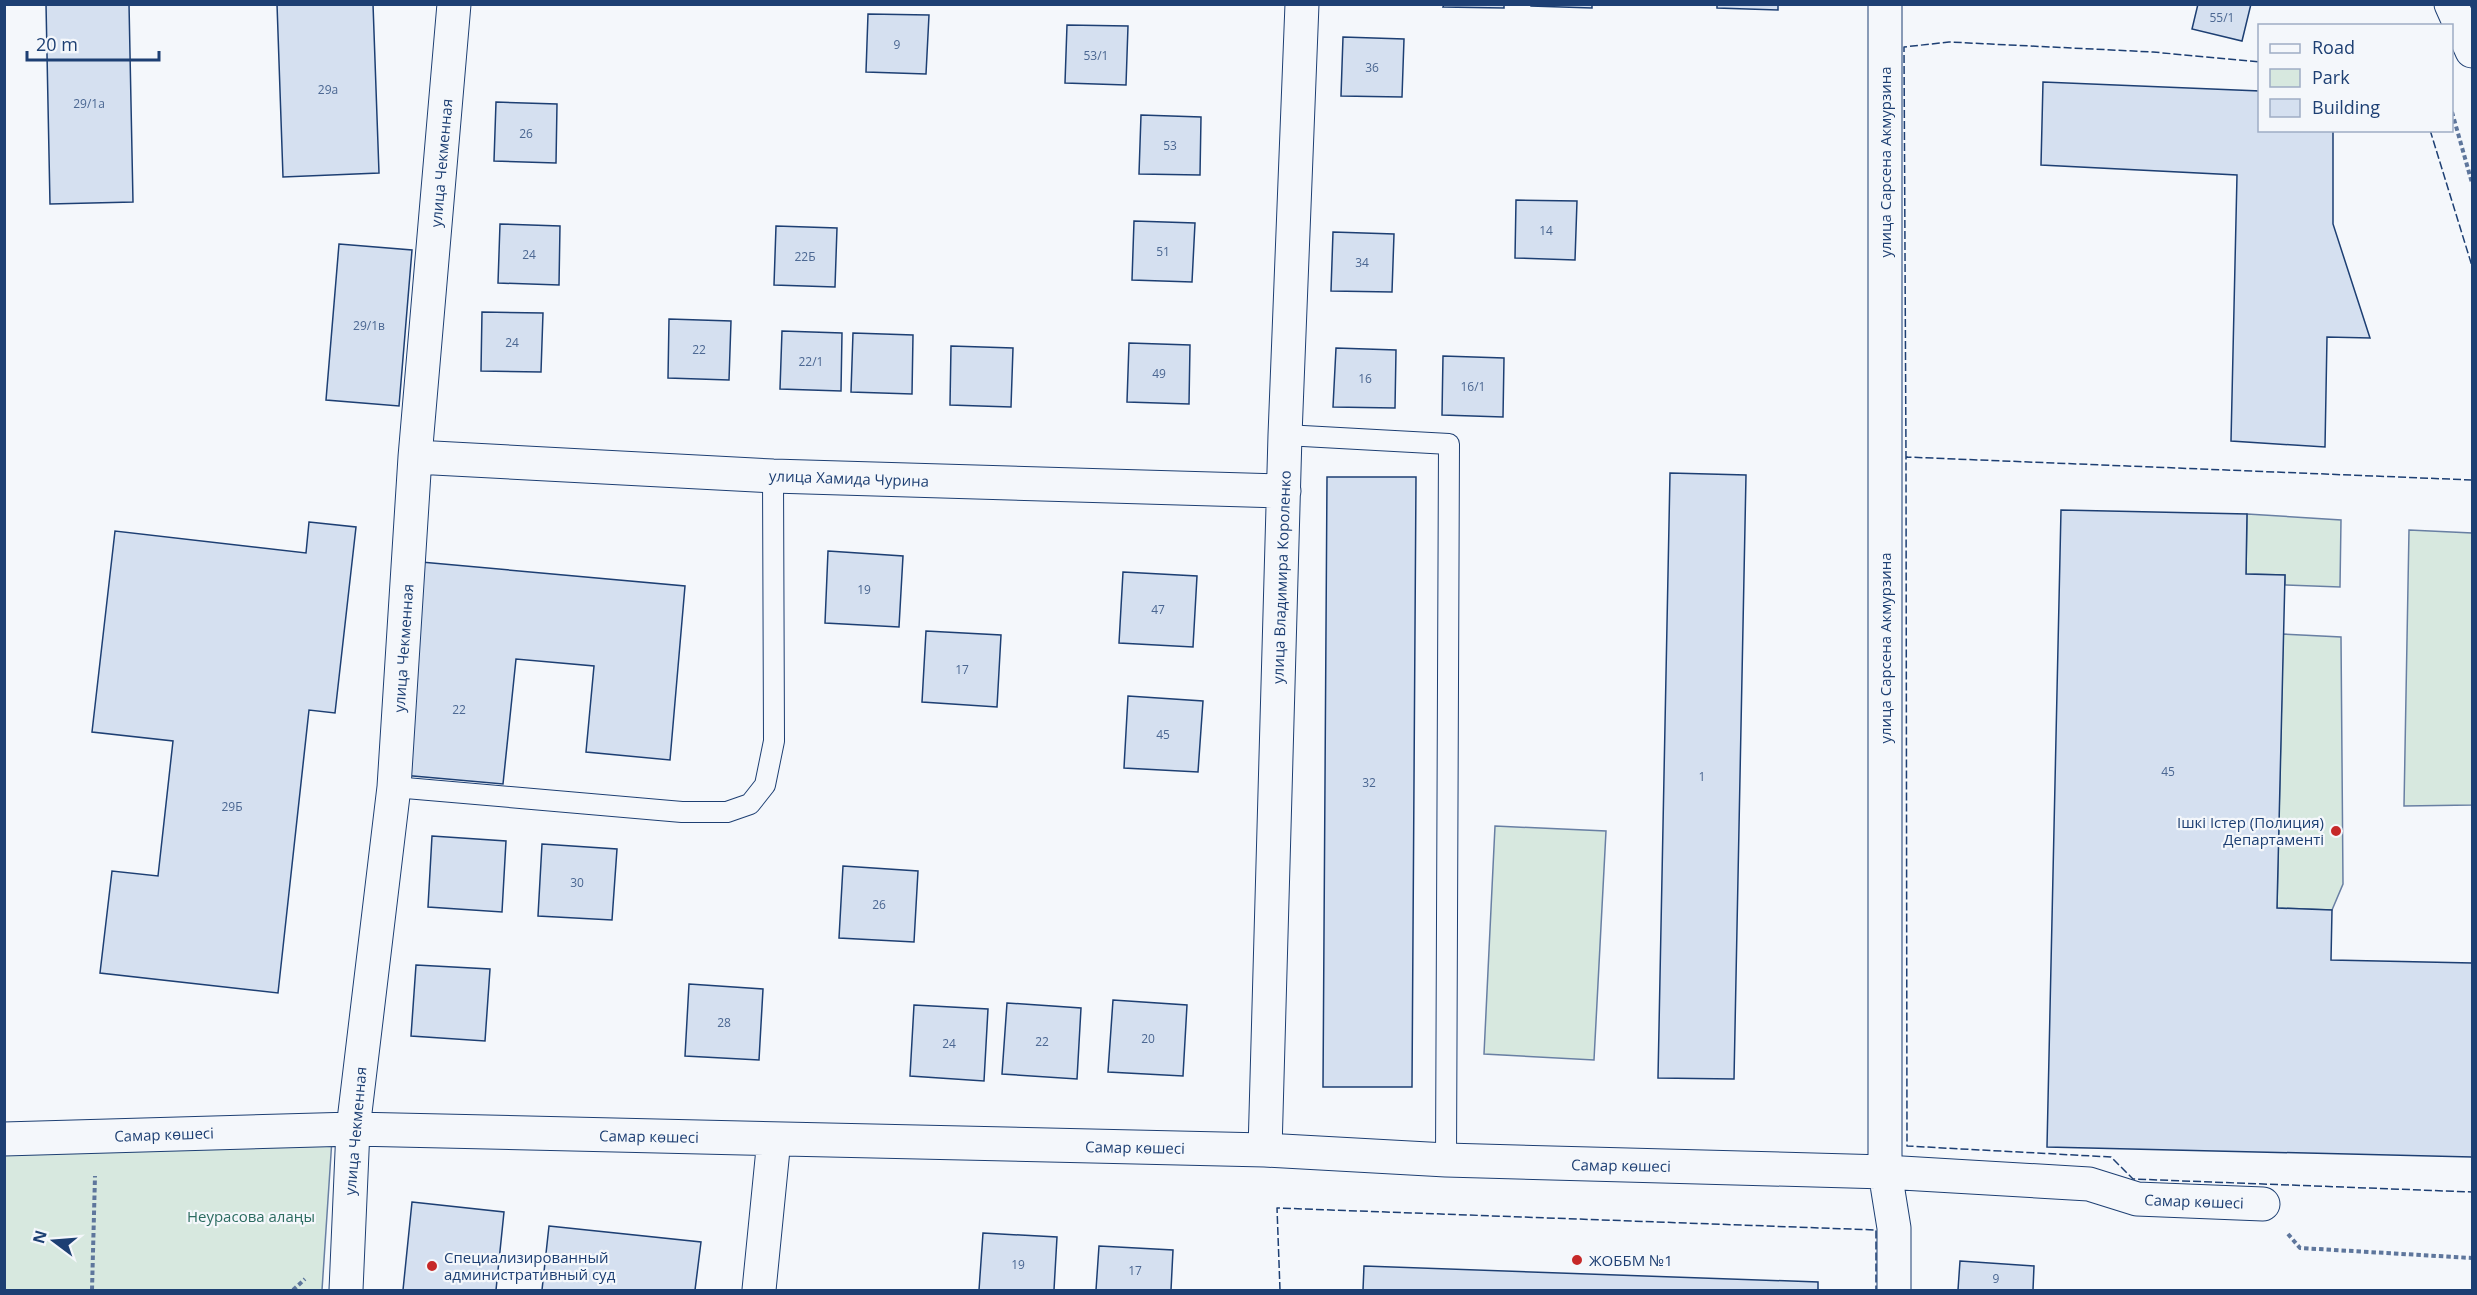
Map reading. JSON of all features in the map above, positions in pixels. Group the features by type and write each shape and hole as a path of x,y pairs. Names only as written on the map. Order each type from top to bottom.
{"street":[{"name":"улица Чекменная","path":"346,1290 353,1129 394,787 415,457 454,4"},
{"name":"улица Владимира Короленко","path":"1265,1150 1285,435 1302,4"},
{"name":"улица Сарсена Акмурзина","path":"1884,4 1885,1172 1894,1228 1894,1290"},
{"path":"2451,4 2472,51"},
{"name":"улица Хамида Чурина","path":"415,457 773,476 1284,491"},
{"name":"Самар көшесі","path":"4,1139 353,1129 1265,1150 1446,1161 1885,1172 2089,1184 2137,1199 2264,1204"},
{"path":"759,1290 774,1139"}],"lane":[{"path":"1285,435 1449,444 1446,1161"},
{"path":"394,787 682,812 727,812 750,804 765,785 774,741 773,476"}],"path":[{"path":"2453,119 2472,183"},
{"path":"92,1290 96,1136"},
{"path":"2264,1204 2300,1248 2472,1258"}],"green space":[{"path":"2247,514 2341,520 2340,587 2285,585 2285,575 2246,574"},
{"path":"2409,530 2472,533 2472,805 2404,806"},
{"path":"2283,634 2341,637 2343,884 2332,910 2277,908"},
{"path":"1495,826 1606,831 1594,1060 1484,1054"},
{"name":"Неурасова алаңы","path":"332,1139 322,1290 5,1290 4,1150"}],"building":[{"path":"46,4 129,4 133,202 50,204"},
{"path":"277,4 373,4 379,173 283,177"},
{"path":"1444,4 1504,4 1504,8 1443,7"},
{"path":"1531,4 1592,4 1592,8 1531,6"},
{"path":"1717,4 1778,4 1778,10 1717,8"},
{"path":"2198,4 2251,4 2242,41 2192,29"},
{"path":"868,14 929,15 926,74 866,72"},
{"path":"1067,25 1128,26 1126,85 1065,83"},
{"path":"1343,37 1404,39 1402,97 1341,96"},
{"path":"2043,82 2258,91 2258,132 2333,132 2333,224 2370,338 2327,337 2325,447 2231,441 2237,175 2041,165"},
{"path":"496,102 557,104 556,163 494,161"},
{"path":"1141,115 1201,117 1200,175 1139,174"},
{"path":"1516,200 1577,201 1575,260 1515,258"},
{"path":"1134,221 1195,223 1192,282 1132,280"},
{"path":"500,224 560,226 559,285 498,283"},
{"path":"776,226 837,228 835,287 774,285"},
{"path":"1333,232 1394,234 1392,292 1331,291"},
{"path":"339,244 412,250 399,406 326,400"},
{"path":"482,312 543,313 541,372 481,371"},
{"path":"669,319 731,321 729,380 668,378"},
{"path":"782,331 842,333 841,391 780,389"},
{"path":"853,333 913,335 912,394 851,392"},
{"path":"1129,343 1190,345 1189,404 1127,402"},
{"path":"951,346 1013,348 1011,407 950,405"},
{"path":"1336,348 1396,350 1395,408 1333,407"},
{"path":"1443,356 1504,358 1503,417 1442,415"},
{"path":"1670,473 1746,475 1734,1079 1658,1078"},
{"path":"1327,477 1416,477 1412,1087 1323,1087"},
{"path":"2061,510 2247,514 2246,574 2285,575 2277,908 2332,910 2331,960 2472,963 2472,1157 2047,1147"},
{"path":"309,522 356,527 335,713 309,710 278,993 100,973 112,871 158,876 173,741 92,732 115,531 306,553"},
{"path":"828,551 903,556 899,627 825,623"},
{"path":"421,562 685,586 670,760 586,752 594,666 516,659 503,784 402,775"},
{"path":"1123,572 1197,576 1193,647 1119,643"},
{"path":"926,631 1001,635 997,707 922,702"},
{"path":"1128,696 1203,701 1198,772 1124,768"},
{"path":"432,836 506,841 502,912 428,907"},
{"path":"542,844 617,849 612,920 538,916"},
{"path":"843,866 918,871 914,942 839,938"},
{"path":"416,965 490,969 485,1041 411,1036"},
{"path":"689,984 763,989 759,1060 685,1056"},
{"path":"1113,1000 1187,1005 1183,1076 1108,1072"},
{"path":"1007,1003 1081,1008 1077,1079 1002,1074"},
{"path":"914,1005 988,1009 984,1081 910,1076"},
{"path":"412,1202 504,1212 496,1290 403,1290"},
{"path":"549,1226 701,1242 695,1290 542,1290"},
{"path":"983,1233 1057,1237 1054,1290 979,1290"},
{"path":"1099,1246 1173,1250 1171,1290 1096,1290"},
{"path":"1960,1261 2034,1266 2033,1290 1958,1290"},
{"path":"1364,1266 1818,1282 1818,1290 1363,1290"}],"fence":[{"path":"1908,457 1906,457 1904,47 1949,42 2153,52 2258,62"},
{"path":"2431,132 2472,266"},
{"path":"2472,480 1906,457 1907,1146 2111,1157 2133,1179 2472,1192"},
{"path":"1280,1290 1277,1208 1876,1230 1876,1290"}],"place":[{"name":"Ішкі Істер (Полиция) Департаменті","path":"2336,831"},
{"name":"ЖОББМ №1","path":"1577,1260"},
{"name":"Специализированный административный суд","path":"432,1266"}]}
